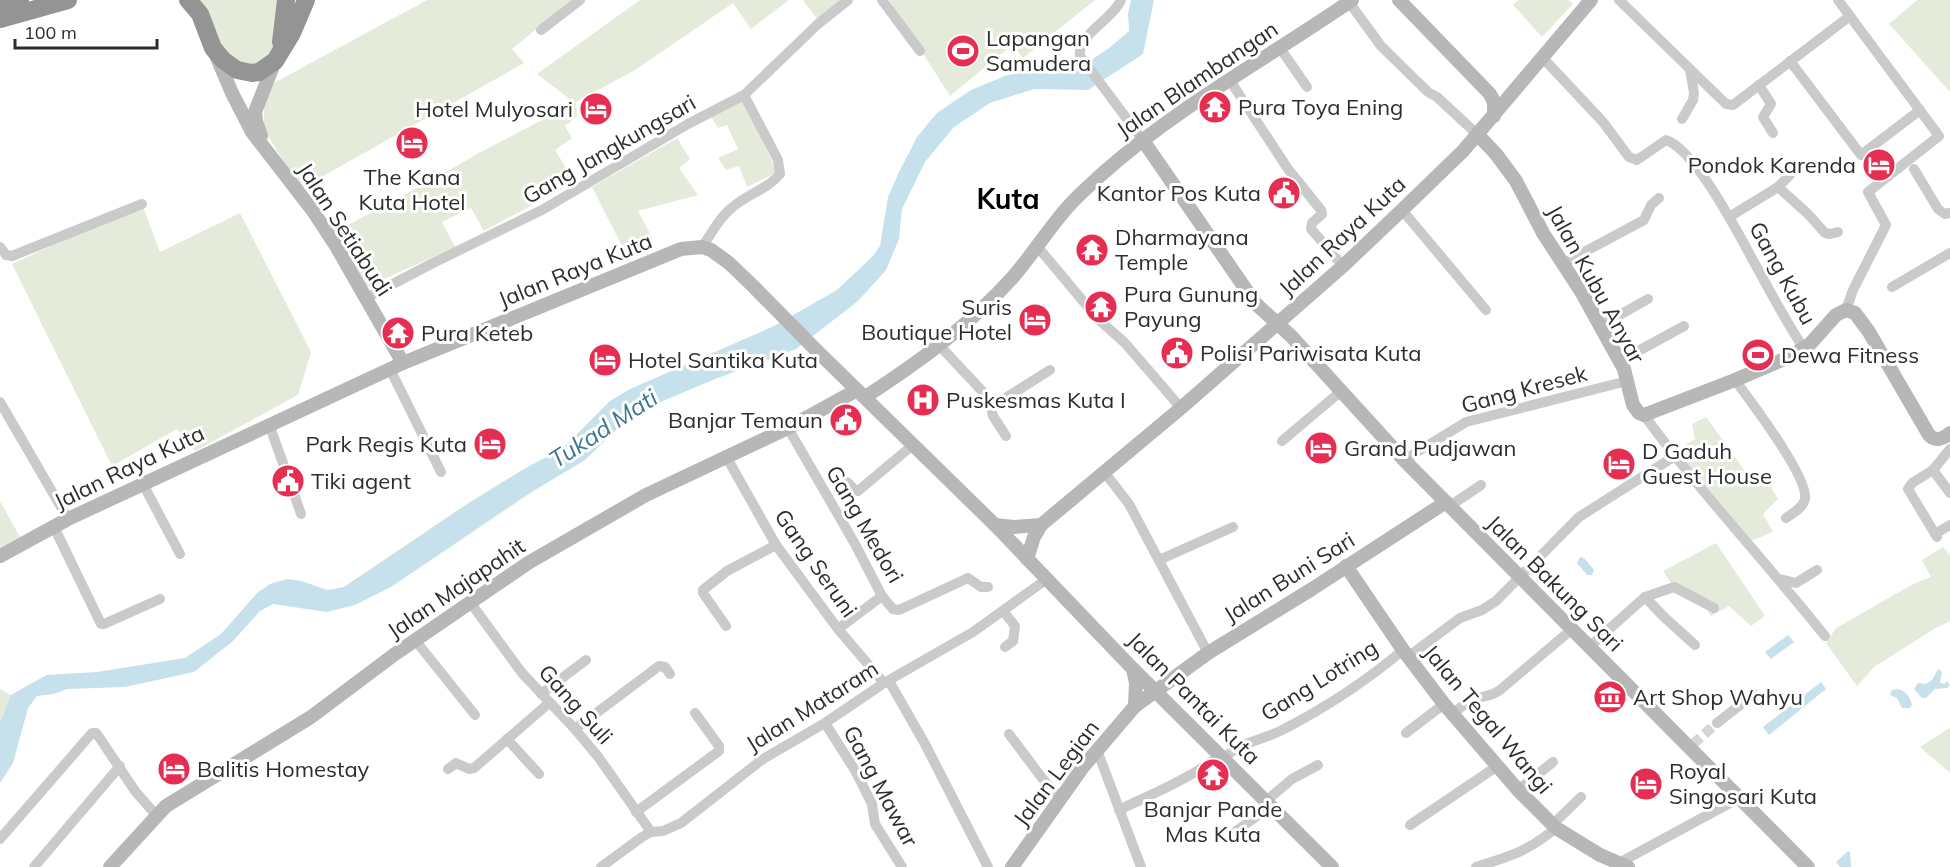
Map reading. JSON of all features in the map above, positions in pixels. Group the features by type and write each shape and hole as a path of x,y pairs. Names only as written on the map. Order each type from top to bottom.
{"highway":[{"path":"0,6 20,0"},
{"path":"0,19 68,0"},
{"path":"188,0 204,21 213,48 229,66 245,72 259,72 277,55 292,33 306,0"},
{"path":"277,55 286,0"}],"main road":[{"path":"1400,0 1490,94 1494,102 1494,116"},
{"name":"Jalan Raya Kuta","path":"1027,559 1034,537 1041,525 1181,408 1343,266 1478,135 1591,0"},
{"name":"Jalan Blambangan","path":"861,393 940,346 985,307 1078,196 1142,139 1228,79 1280,48 1350,1"},
{"name":"Jalan Setiabudi","path":"213,48 252,132 336,246 403,363"},
{"name":"Jalan Setiabudi","path":"268,151 258,130 255,112 277,55"},
{"path":"1490,94 1498,98 1510,97"},
{"name":"Jalan Kubu Anyar","path":"1478,135 1509,171 1562,264 1582,294 1620,361 1633,405 1639,413 1644,415"},
{"name":"Jalan Bakung Sari","path":"1142,139 1256,304 1291,336 1404,460 1588,648 1691,746 1808,867"},
{"path":"702,247 711,250 729,263 914,444 1027,559"},
{"name":"Jalan Raya Kuta","path":"0,556 68,519 403,363 681,249 702,247"},
{"path":"1644,415 1735,380 1804,349 1836,315 1846,310 1855,313 1869,332 1921,424 1932,439 1938,440 1950,433"},
{"name":"Jalan Majapahit","path":"110,867 156,815 186,793 311,717 415,640 528,563 621,508 861,393"},
{"name":"Jalan Buni Sari","path":"1156,691 1208,653 1448,504"},
{"path":"995,525 1014,527 1041,525"},
{"name":"Jalan Pantai Kuta","path":"1027,559 1133,669 1332,867"},
{"name":"Jalan Tegal Wangi","path":"1346,566 1406,653 1496,767 1554,827 1600,855 1623,865"},
{"path":"1133,669 1136,678 1135,706"},
{"name":"Jalan Legian","path":"1016,865 1060,798 1097,750 1135,706 1156,691"}],"street":[{"path":"541,30 580,0"},
{"name":"Gang Jangkungsari","path":"366,298 534,214 744,94 818,24 848,0"},
{"path":"882,0 920,51"},
{"path":"1121,0 1115,10 1082,43 1080,56 1142,139"},
{"path":"1619,0 1726,104 1732,105 1850,16"},
{"path":"1838,0 1939,137 1868,192 1886,225 1853,290 1846,310"},
{"path":"1350,1 1381,46 1428,92 1437,97 1478,135"},
{"path":"1280,48 1306,87"},
{"name":"Gang Kubu","path":"1542,57 1581,97 1634,159 1641,158 1666,140 1672,142 1705,178 1804,349"},
{"path":"1790,61 1861,155 1920,110"},
{"path":"1682,119 1693,100 1690,69"},
{"path":"1228,79 1288,169 1321,210 1322,214 1312,223 1311,229 1343,266"},
{"path":"1759,85 1771,104 1763,117 1773,133"},
{"path":"702,247 724,215 734,205 766,187 780,174 778,160 744,94"},
{"path":"1914,169 1938,208 1945,214 1950,213"},
{"path":"1729,217 1778,187 1790,175"},
{"path":"1778,187 1825,233 1838,232"},
{"path":"1562,264 1644,220 1651,205 1659,198"},
{"path":"0,248 6,255 12,255 142,204"},
{"path":"1402,210 1486,310"},
{"path":"1037,246 1098,319 1125,343 1181,408"},
{"path":"1892,287 1949,255"},
{"path":"1600,326 1648,299"},
{"path":"1620,361 1684,326"},
{"path":"940,346 983,393 993,416 1006,436"},
{"path":"390,369 441,472"},
{"path":"990,405 999,402 1050,370"},
{"path":"1735,380 1803,482 1805,499 1802,506 1786,518"},
{"name":"Gang Kresek","path":"1404,460 1466,422 1627,381"},
{"path":"1282,441 1340,392"},
{"path":"0,402 68,519"},
{"path":"1644,415 1825,636"},
{"path":"269,424 301,514"},
{"name":"Gang Medori","path":"788,428 855,544 882,596 893,609 897,610 970,578 981,587 988,587"},
{"path":"847,482 858,490 914,444"},
{"path":"1950,449 1933,470 1912,483 1908,489 1936,535 1950,525"},
{"name":"Gang Lotring","path":"1119,810 1173,785 1238,747 1279,732 1460,618 1482,610 1496,601 1579,517 1676,456"},
{"name":"Gang Seruni","path":"727,458 776,545 838,629 886,682 925,744 988,867"},
{"path":"1933,470 1950,493"},
{"path":"1105,473 1129,504 1208,653"},
{"path":"142,484 180,554"},
{"path":"1448,504 1481,485"},
{"path":"54,527 101,624 160,599"},
{"path":"1159,560 1233,527"},
{"path":"726,626 703,590 727,571 776,545"},
{"path":"1780,579 1796,583 1817,570"},
{"name":"Jalan Mataram","path":"601,867 651,832 663,831 681,824 763,759 825,723 886,682 973,632 1047,579"},
{"path":"1588,648 1645,597 1674,587 1714,608"},
{"path":"838,629 882,596"},
{"path":"1645,597 1695,645"},
{"name":"Gang Suli","path":"470,602 541,694 599,758 651,832"},
{"path":"1004,612 1015,626 1013,641 1005,647"},
{"path":"1406,733 1448,708 1478,698 1491,697 1571,630"},
{"path":"415,640 475,715"},
{"path":"541,694 586,660"},
{"path":"575,729 643,676 661,665 670,674"},
{"path":"1717,723 1754,693"},
{"path":"448,769 456,763 474,768 549,703"},
{"path":"636,812 719,751 719,746 695,713"},
{"name":"Gang Mawar","path":"825,723 856,772 872,804 873,822 902,867"},
{"path":"0,839 92,733 98,735 135,791 156,815"},
{"path":"1009,734 1030,764 1060,798"},
{"path":"507,739 539,774"},
{"path":"1097,750 1141,867"},
{"path":"1518,790 1553,762"},
{"path":"1232,834 1292,780 1318,765"},
{"path":"34,867 120,766"},
{"path":"1410,825 1496,767"},
{"path":"1476,867 1510,863 1554,827 1581,797"},
{"path":"1623,865 1739,798"}],"green space":[{"path":"197,0 282,0 280,35 265,65 245,67 225,57"},
{"path":"427,0 572,0 512,49 524,63 300,189 264,129 264,106 274,83"},
{"path":"640,0 789,0 751,29 733,3 635,70 576,102 577,117 565,126 572,138 555,150 575,182 484,231 471,208 442,222 455,247 364,288 333,233 575,103 537,74"},
{"path":"803,0 843,0 817,19"},
{"name":"Lapangan Samudera","path":"889,0 1095,0 1023,58 1012,45 950,96"},
{"path":"1518,0 1569,0 1573,4 1542,37 1513,5"},
{"path":"1917,0 1950,0 1950,92 1889,24"},
{"path":"742,98 777,172 747,187 739,166 726,170 718,158 738,149 727,125 718,128 710,115"},
{"path":"677,138 690,159 679,168 698,195 638,211 653,239 625,252 592,187"},
{"path":"142,204 160,252 240,213 311,352 298,395 195,451 177,429 112,466 12,264"},
{"path":"1706,417 1745,471 1762,472 1778,499 1763,514 1773,532 1751,541 1676,451 1695,439 1692,424"},
{"path":"0,501 20,537 0,547"},
{"path":"1716,543 1765,616 1751,626 1729,606 1711,616 1699,597 1679,595 1663,571"},
{"path":"1943,547 1950,555 1950,621 1874,667 1857,686 1826,643 1836,628 1915,583 1931,577 1922,560"},
{"path":"0,689 11,695 0,722"},
{"path":"1950,728 1950,773 1920,747"}],"water":[{"name":"Tukad Mati","path":"1131,0 1154,0 1143,54 1088,90 1034,89 990,103 954,127 925,162 902,209 899,239 886,270 858,301 796,349 663,401 618,428 585,460 530,493 391,587 355,605 327,612 273,604 260,611 233,641 194,672 125,687 67,689 54,694 37,696 28,708 13,763 0,783 0,722 11,695 47,675 97,672 185,658 221,634 257,593 270,584 287,579 328,590 344,587 467,504 563,448 610,401 630,389 774,326 837,290 873,256 880,246 888,197 917,137 937,113 971,90 1005,76 1091,60 1129,31 1128,14"},
{"path":"1580,557 1584,558 1594,570 1592,575 1587,575 1577,563"},
{"path":"1788,635 1794,642 1771,659 1765,652"},
{"path":"1938,669 1942,672 1940,682 1944,684 1947,681 1950,685 1947,688 1935,689 1926,698 1922,698 1914,689 1918,683 1931,681"},
{"path":"1821,682 1826,689 1769,735 1763,727"},
{"path":"1895,689 1902,690 1908,696 1912,705 1910,708 1902,708 1897,698 1890,695"},
{"path":"1848,851 1851,867 1840,867 1836,862"}],"tunnel":[{"path":"1693,744 1717,723"}],"place":[{"name":"Lapangan Samudera","path":"963,51"},
{"name":"Pura Toya Ening","path":"1215,107"},
{"name":"Hotel Mulyosari","path":"596,109"},
{"name":"The Kana Kuta Hotel","path":"412,143"},
{"name":"Pondok Karenda","path":"1879,165"},
{"name":"Kantor Pos Kuta","path":"1284,193"},
{"name":"Dharmayana Temple","path":"1092,250"},
{"name":"Pura Gunung Payung","path":"1101,307"},
{"name":"Suris Boutique Hotel","path":"1035,320"},
{"name":"Pura Keteb","path":"398,333"},
{"name":"Polisi Pariwisata Kuta","path":"1177,353"},
{"name":"Dewa Fitness","path":"1758,355"},
{"name":"Hotel Santika Kuta","path":"605,360"},
{"name":"Puskesmas Kuta I","path":"923,400"},
{"name":"Banjar Temaun","path":"846,420"},
{"name":"Park Regis Kuta","path":"490,444"},
{"name":"Grand Pudjawan","path":"1321,448"},
{"name":"D Gaduh Guest House","path":"1619,464"},
{"name":"Tiki agent","path":"288,481"},
{"name":"Art Shop Wahyu","path":"1610,697"},
{"name":"Balitis Homestay","path":"174,769"},
{"name":"Banjar Pande Mas Kuta","path":"1213,775"},
{"name":"Royal Singosari Kuta","path":"1646,784"}],"district":[{"name":"Kuta","path":"1008,198"}]}
